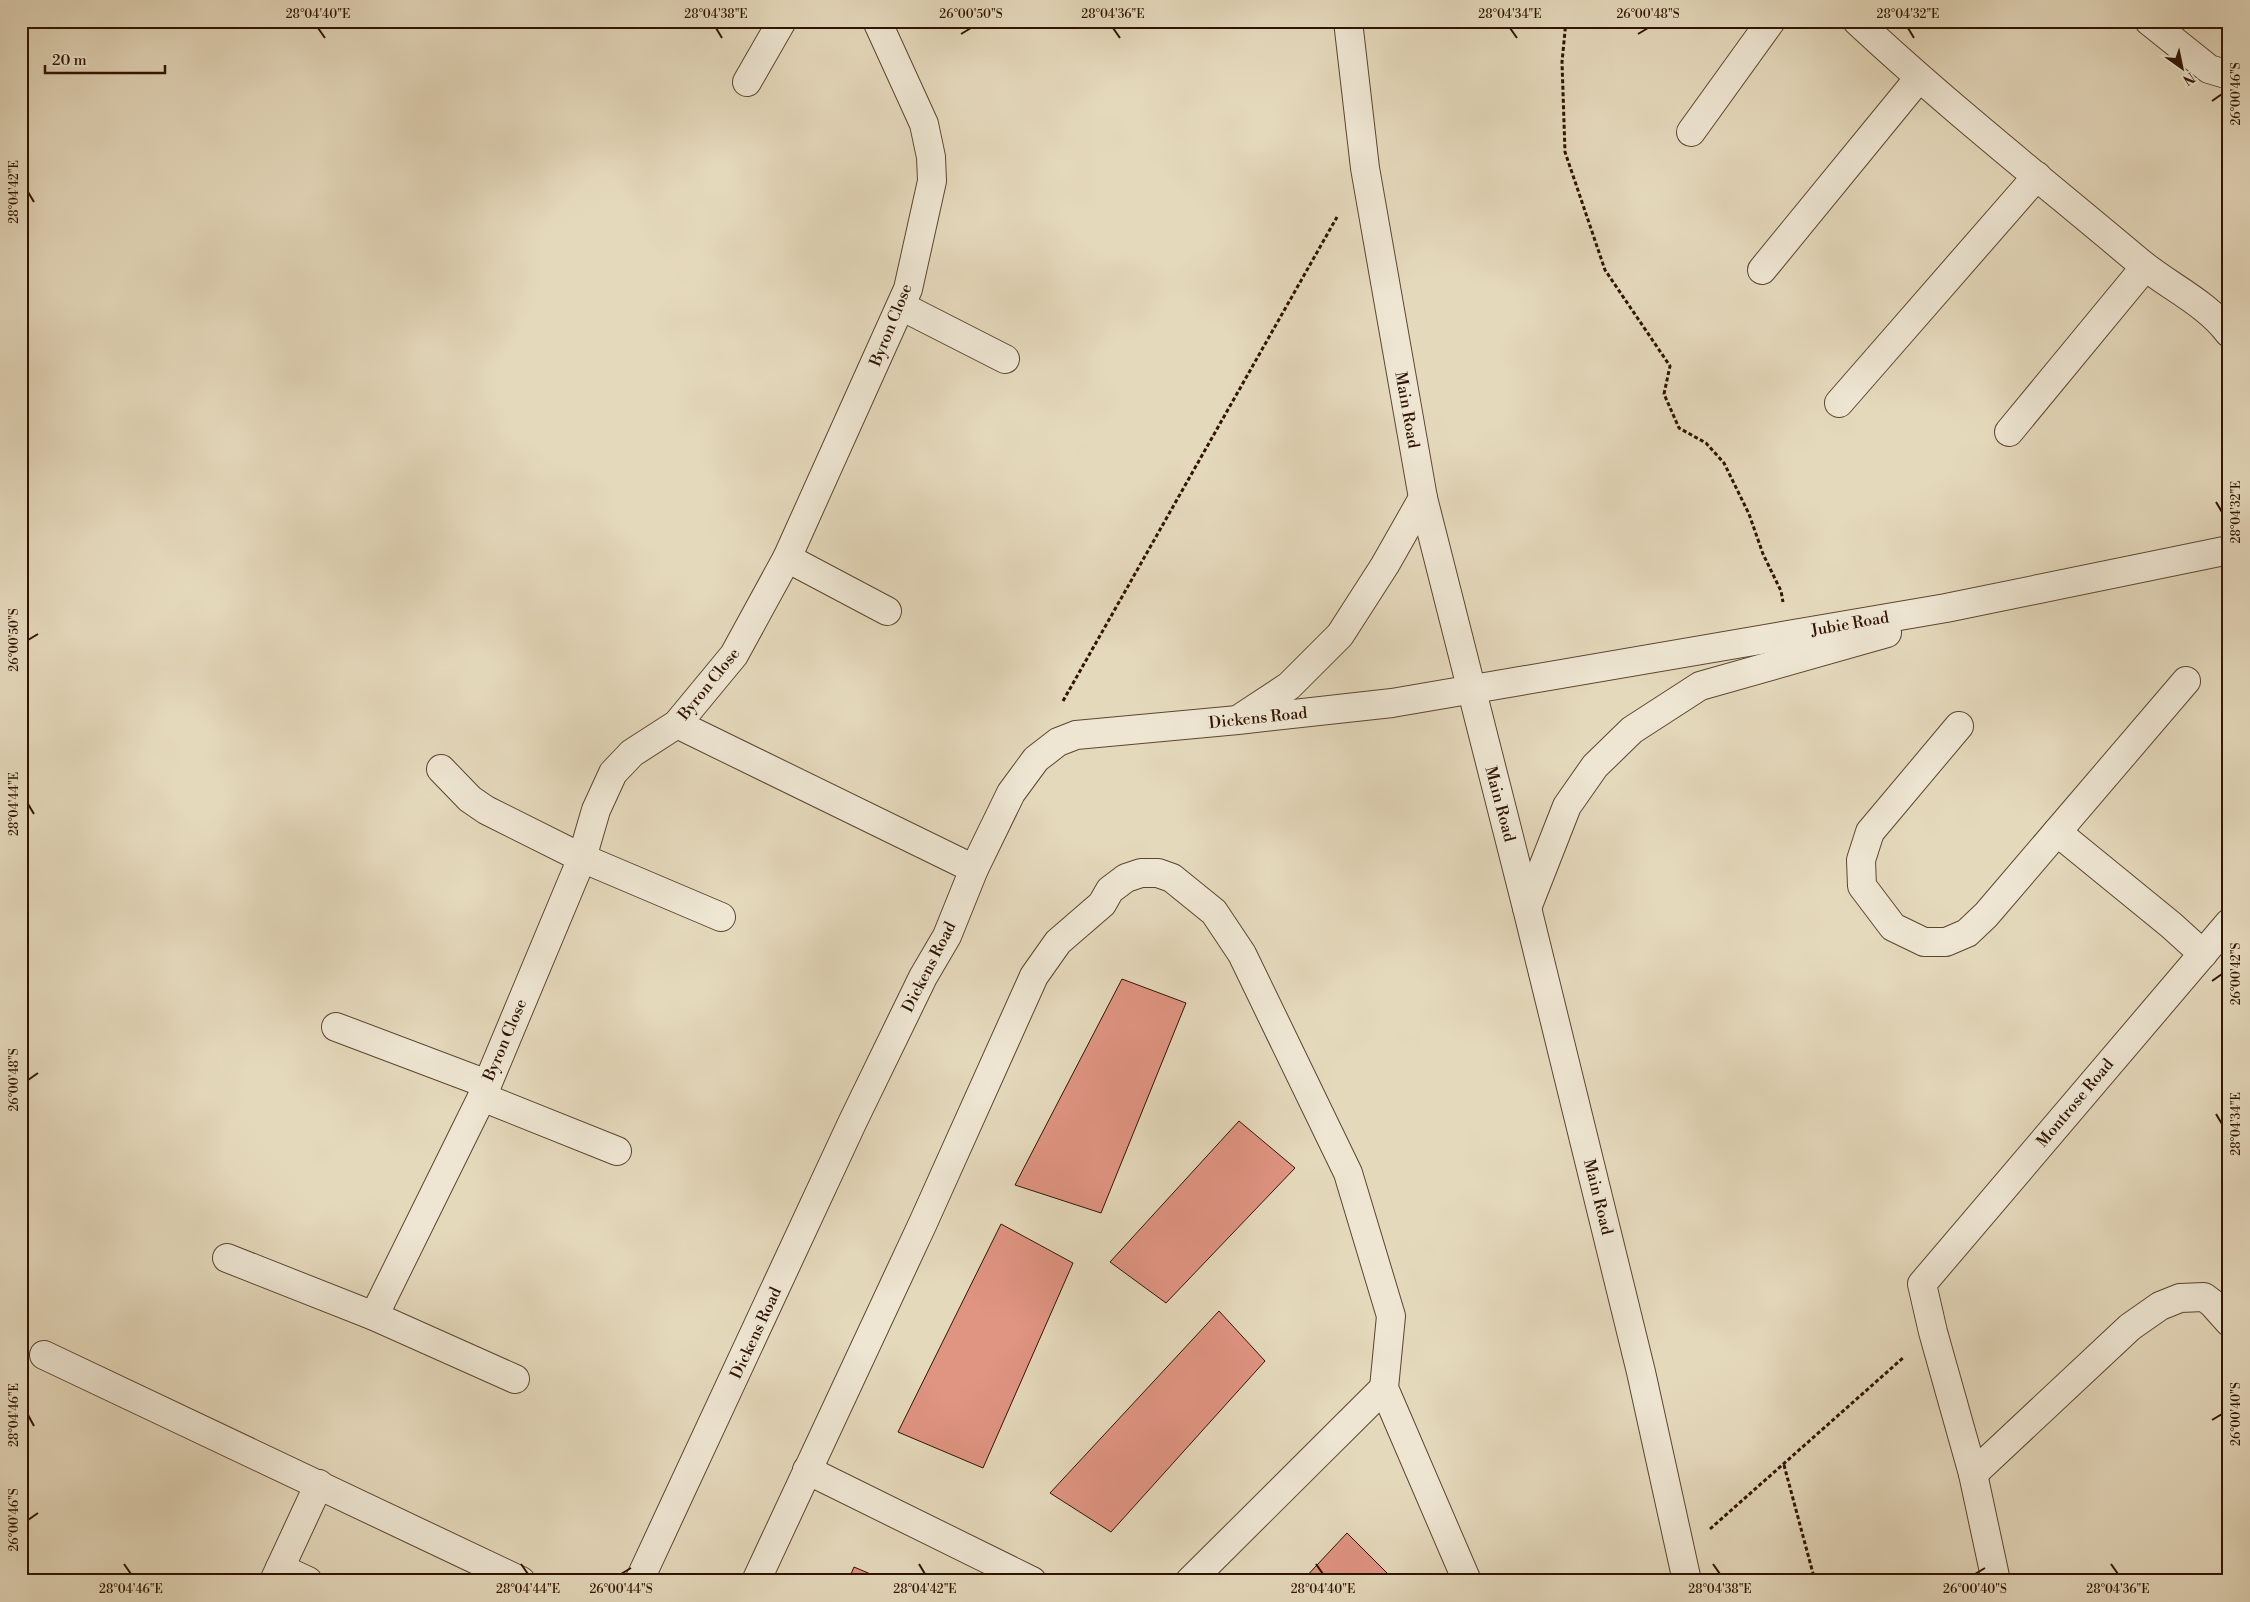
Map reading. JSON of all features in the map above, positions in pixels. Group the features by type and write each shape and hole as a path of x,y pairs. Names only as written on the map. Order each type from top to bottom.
{"street":[{"path":"746,82 782,21"},
{"name":"Byron Close","path":"374,1316 484,1090 582,858 596,810 613,773 632,753 677,724 734,655 787,558 908,289 932,182 931,157 924,124 877,21"},
{"name":"Main Road","path":"1348,21 1365,168 1423,498 1642,1372 1687,1581"},
{"path":"1691,132 1771,21"},
{"path":"1857,21 1919,78 2145,267 2217,318 2229,333"},
{"path":"2149,21 2209,69 2229,75"},
{"path":"1762,270 1919,78"},
{"path":"1839,403 2037,176"},
{"path":"2009,432 2145,267"},
{"path":"901,306 1005,359"},
{"path":"1238,720 1289,686 1340,635 1385,566 1423,498"},
{"name":"Jubie Road","path":"1470,690 1946,608 2229,550"},
{"path":"787,558 887,611"},
{"path":"1527,908 1567,806 1595,766 1632,730 1700,686 1883,634 1946,608"},
{"path":"1959,726 1870,832 1861,860 1862,886 1893,927 1924,942 1946,942 1967,933 1986,915 2186,681"},
{"name":"Dickens Road","path":"640,1581 853,1121 924,977 947,936 974,869 1011,793 1022,775 1036,759 1058,742 1076,735 1392,703 1470,690"},
{"path":"677,724 974,869"},
{"path":"441,769 470,799 486,810 582,858 721,917"},
{"path":"2058,832 2171,925 2203,954"},
{"path":"756,1581 923,1223 1034,976 1058,942 1102,904 1110,890 1126,878 1141,873 1158,873 1172,878 1214,912 1242,954 1348,1173 1391,1316 1384,1388 1467,1581"},
{"name":"Montrose Road","path":"1933,1332 1922,1284 2229,923"},
{"path":"336,1027 484,1090 617,1151"},
{"path":"227,1258 374,1316 515,1379"},
{"path":"1973,1474 2130,1328 2160,1306 2180,1298 2204,1298 2212,1303 2229,1322"},
{"path":"1933,1332 1973,1474 1996,1581"},
{"path":"44,1355 521,1581"},
{"path":"1190,1581 1384,1388"},
{"path":"807,1470 1032,1581"},
{"path":"308,1581 277,1574 318,1484"}],"path":[{"path":"1566,21 1562,62 1565,152 1605,270 1670,366 1664,394 1679,428 1706,443 1724,463 1749,514 1781,591 1789,635"},
{"path":"1060,706 1365,168"},
{"path":"1682,1554 1933,1332"},
{"path":"1784,1465 1815,1581"}],"building":[{"path":"1122,979 1186,1003 1101,1213 1015,1185"},
{"path":"1239,1121 1295,1168 1166,1303 1110,1262"},
{"path":"1001,1224 1073,1263 983,1468 898,1432"},
{"path":"1219,1311 1265,1361 1111,1532 1050,1493"},
{"path":"1347,1533 1395,1581 1302,1581"},
{"path":"854,1567 887,1581 848,1581"}]}
